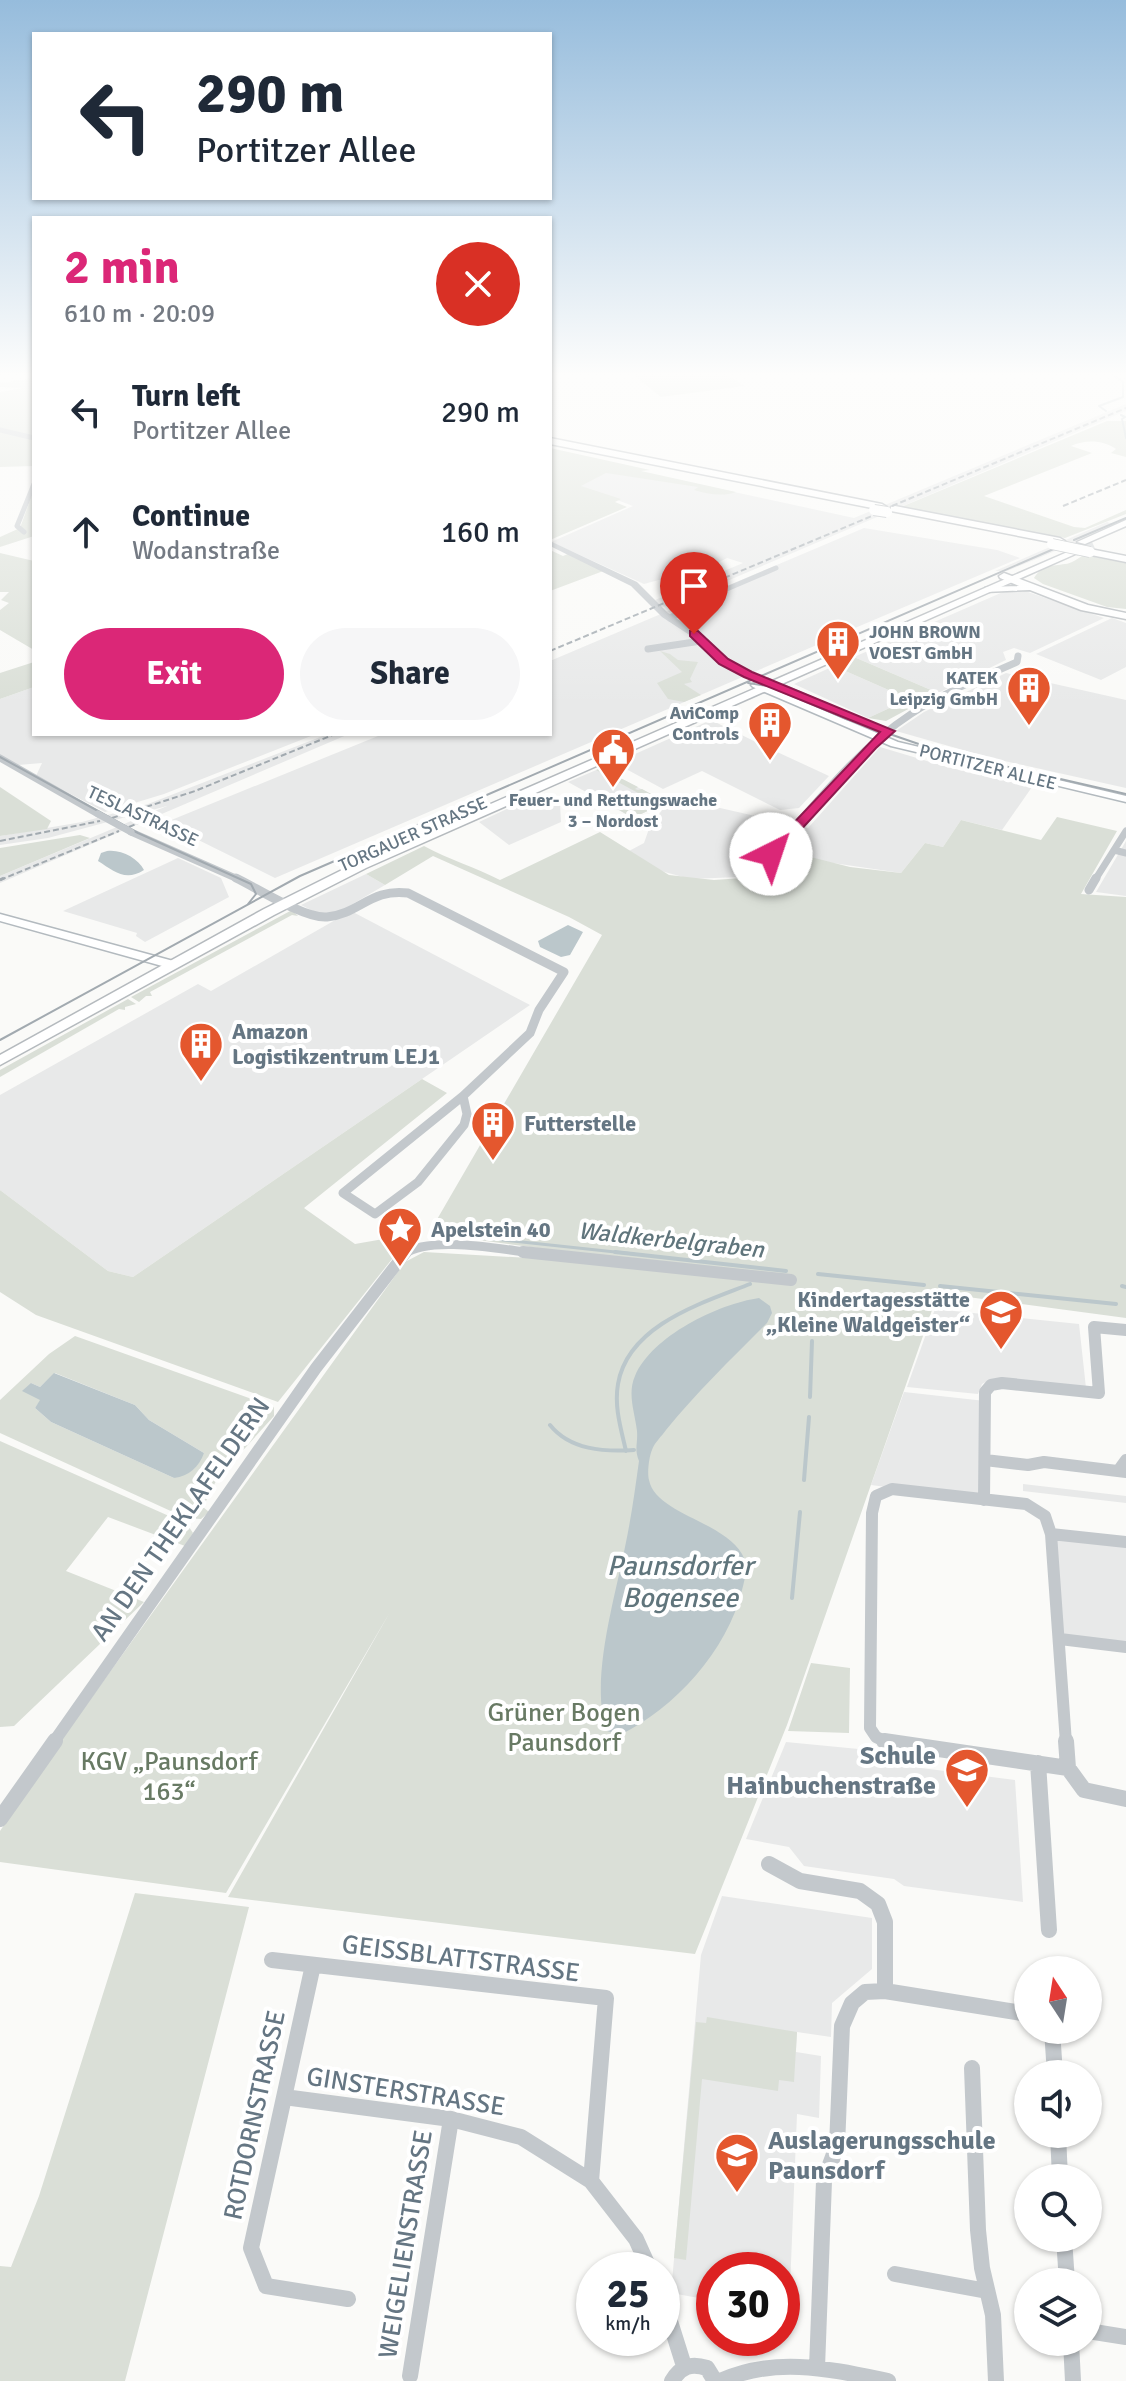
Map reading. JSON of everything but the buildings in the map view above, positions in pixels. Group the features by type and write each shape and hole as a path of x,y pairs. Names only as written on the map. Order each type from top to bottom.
{"highway":[{"path":"760,485 1058,545 1091,546 1126,556"},
{"path":"1031,571 1032,580 1042,590"},
{"path":"1011,576 1042,590 1126,614"},
{"path":"989,590 1017,587 1042,590"}],"main road":[{"path":"1091,546 1126,523"},
{"path":"1091,546 1126,529"},
{"path":"1011,576 1058,545"},
{"path":"1011,576 1075,552"},
{"name":"TORGAUER STRASSE","path":"765,685 989,590 1011,576"},
{"name":"TORGAUER STRASSE","path":"0,1050 280,900 1011,576"},
{"name":"PORTITZER ALLEE","path":"765,685 884,735 958,761 1126,799"},
{"name":"PORTITZER ALLEE","path":"884,735 1126,790"},
{"path":"0,917 166,963"},
{"name":"TORGAUER STRASSE","path":"0,1061 166,963"}],"street":[{"path":"24,532 17,526 32,489"},
{"path":"552,544 634,584 723,662 765,685"},
{"path":"670,618 708,597 776,568"},
{"path":"648,649 698,642"},
{"path":"771,854 797,819 884,735 922,708 1017,662 1018,656"},
{"name":"TESLASTRASSE","path":"0,758 131,832 325,918 336,916 383,890 397,890 422,899 564,972 539,1010 530,1033 463,1096"},
{"path":"1089,890 1126,831"},
{"path":"1114,850 1126,853"},
{"path":"463,1096 467,1114 464,1125 418,1182 375,1214 343,1193 463,1096"},
{"name":"AN DEN THEKLAFELDERN","path":"0,1819 316,1368 406,1252 420,1246 452,1245 791,1280"},
{"path":"984,1500 985,1392 991,1385 1002,1383 1099,1393 1094,1327 1126,1330"},
{"path":"985,1460 1028,1465 1044,1462 1123,1467"},
{"path":"1068,1768 888,1743 876,1737 870,1728 869,1616 872,1513 876,1496 892,1489 1026,1504 1045,1516 1051,1534 1068,1768 1073,1782 1084,1793 1126,1799"},
{"path":"1051,1534 1126,1542"},
{"path":"1060,1639 1126,1647"},
{"path":"1038,1763 1049,1930"},
{"path":"769,1864 800,1881 860,1891 878,1904 885,1922 885,1991"},
{"name":"GEISSBLATTSTRASSE","path":"272,1960 606,1998 591,2181"},
{"name":"ROTDORNSTRASSE","path":"313,1965 251,2248 266,2286 348,2299"},
{"path":"817,2368 824,2181 837,2146 842,2026 852,2003 865,1992 885,1991 1014,2012"},
{"path":"972,2068 978,2230 993,2315 996,2381"},
{"name":"GINSTERSTRASSE","path":"284,2097 451,2119 521,2137 591,2181 636,2239 642,2252"},
{"name":"WEIGELIENSTRASSE","path":"410,2376 451,2119"},
{"path":"895,2274 987,2291"},
{"path":"1102,2333 1126,2337"},
{"path":"680,2353 684,2366"},
{"path":"1072,2356 1073,2381"},
{"path":"672,2381 684,2366 692,2364 707,2368 718,2381 738,2371 766,2364 817,2368 888,2381"}],"shaded area":[{"path":"582,485 703,485 854,518 932,485 952,485 668,606 661,607 655,600 743,563 727,558 714,565 644,584 552,542 633,506"},
{"path":"1107,522 1116,525 1007,571 995,571"},
{"path":"864,528 997,550 1020,558 829,639 822,639 819,644 275,878 164,823 378,736 552,736 552,660"},
{"path":"1025,591 1104,618 1030,653 1014,648 1003,652 1006,660 938,693 854,657 1003,592"},
{"path":"1112,618 1126,623 1126,667 1101,680 1036,654"},
{"path":"834,666 909,699 868,718 794,684"},
{"path":"1006,673 1126,700 1126,788 991,758 896,731 924,712"},
{"path":"32,688 32,736 311,736 164,794 105,812 36,776 42,763 18,765 0,756 0,699"},
{"path":"711,720 829,776 799,808 780,810 702,771 663,789 615,763"},
{"path":"323,736 344,736 0,883 0,876 167,806 48,838 0,845 0,836 82,822 148,804"},
{"path":"880,747 1032,787 1002,830 961,820 943,847 925,843 901,873 785,856 787,875 690,879 654,869 629,851 644,843 650,826 672,797 808,828"},
{"path":"601,768 666,802 633,818 568,782"},
{"path":"541,793 560,804 561,822 509,845 479,822"},
{"path":"1126,841 1126,896 1096,892"},
{"path":"178,858 221,878 229,897 145,942 136,936 137,933 63,911"},
{"path":"366,874 385,885 334,915 315,912 301,905"},
{"name":"Amazon Logistikzentrum LEJ1","path":"351,911 530,1005 133,1277 108,1271 0,1190 0,1095 198,984 211,991"},
{"name":"Kindertagesstätte „Kleine Waldgeister“","path":"935,1309 1079,1324 1086,1388 991,1379 982,1384 978,1394 907,1387"},
{"path":"904,1392 985,1401 984,1500 871,1485"},
{"path":"1023,1484 1126,1496 1126,1503 1023,1491"},
{"path":"1051,1534 1126,1542 1126,1647 1060,1639"},
{"path":"786,1742 869,1750 890,1764 1015,1780 1023,1902 904,1886 894,1879 804,1866 789,1847 746,1839"},
{"path":"722,1896 872,1918 872,1969 832,2003 831,2037 797,2032 796,2052 821,2056 819,2118 797,2114 791,2252 696,2252 696,2297 680,2295 680,2252 675,2252 701,1955"}],"green space":[{"path":"552,485 583,485 621,499 615,502 627,507 552,539"},
{"path":"686,485 705,485 736,492 710,494 694,490 698,487"},
{"path":"953,485 1011,485 984,496 1074,527 1085,528 1126,510 1126,514 1065,538 901,507"},
{"path":"32,495 32,537 0,547 0,537 20,528"},
{"path":"552,551 563,556 570,553 606,570 552,590"},
{"path":"0,553 32,561 32,649 0,630 0,610 9,603 1,600 9,592 0,592"},
{"path":"1084,555 1126,563 1126,609 1107,607 1034,578 1044,568 1070,563"},
{"path":"660,651 678,660 698,662 690,679 692,682 684,684 701,695 684,702 668,699 657,683 682,672"},
{"path":"854,657 938,693 886,721 868,718 909,699 834,666"},
{"path":"32,663 32,688 0,699 0,673"},
{"path":"601,768 638,787 635,789 642,789 666,802 633,818 607,803 616,804 638,793 596,770"},
{"path":"0,787 51,821 47,829 0,836"},
{"path":"1057,817 1117,831 1081,894 1126,897 1126,1318 938,1293 787,1725 695,1954 228,1897 390,1612 226,1893 0,1862 0,1831 66,1733 405,1262 424,1252 670,1266 449,1236 432,1228 602,935 433,856 385,885 366,874 424,846 500,880 600,832 669,875 714,880 787,875 784,856 787,851 850,867 901,873 925,843 943,847 961,820 1041,840"},
{"path":"80,835 90,838 0,876 0,848"},
{"path":"292,910 298,916 292,915 150,992 152,996 146,996 139,1002 131,997"},
{"path":"128,999 136,1004 125,1007 125,1010 119,1009 0,1077 0,1070"},
{"path":"422,1079 447,1093 304,1208 355,1244 412,1234 278,1402 36,1315 0,1292 0,1190 108,1271 133,1277"},
{"path":"75,1336 274,1407 274,1416 217,1479 203,1507 209,1512 201,1519 186,1518 0,1433 0,1400 49,1354","holes":["55,1373 135,1405 149,1420 204,1453 174,1478 51,1422 35,1408 41,1400 31,1383 40,1387"]},
{"path":"0,1441 187,1524 193,1533 185,1546 108,1517 66,1571 144,1602 14,1726 0,1727"},
{"path":"811,1663 850,1668 849,1733 788,1731"},
{"path":"135,1893 249,1907 125,2381 0,2381 0,2266 11,2267 39,2196"},
{"path":"707,2017 797,2032 794,2082 779,2080 778,2091 702,2079 686,2260 680,2259 680,2252 675,2252 696,2022 706,2023"}],"water":[{"path":"107,851 128,855 144,870 131,875 115,871 98,861 101,853"},
{"path":"568,925 583,932 570,955 561,957 540,947 538,941"},
{"name":"Paunsdorfer Bogensee","path":"759,1298 770,1306 772,1313 767,1323 666,1430 653,1447 648,1469 654,1492 676,1510 720,1533 742,1554 746,1572 735,1613 711,1656 679,1693 660,1710 620,1735 607,1731 602,1711 602,1665 639,1461 632,1397 635,1376 656,1348 688,1324 725,1307"},
{"path":"54,1373 135,1405 149,1420 204,1453 199,1463 189,1473 174,1478 51,1422 35,1408 40,1400 22,1391 31,1383 40,1387"}],"waterway":[{"name":"Waldkerbelgraben","path":"457,1235 634,1254"},
{"name":"Waldkerbelgraben","path":"615,1252 786,1271"},
{"name":"Waldkerbelgraben","path":"818,1274 924,1285"},
{"path":"626,1450 617,1393 625,1364 636,1346 652,1331 690,1308 750,1284"},
{"name":"Waldkerbelgraben","path":"940,1286 1116,1304"},
{"name":"Waldkerbelgraben","path":"1122,1286 1126,1287"},
{"path":"810,1397 812,1341"},
{"path":"804,1480 809,1417"},
{"path":"550,1425 567,1440 588,1448 626,1450"},
{"path":"626,1450 634,1450"},
{"path":"792,1598 800,1512"}],"tunnel":[{"path":"1075,552 1093,544"}],"tram line":[{"path":"1074,540 1126,518"},
{"path":"0,1040 300,876 1056,548"},
{"path":"748,683 774,687 846,719 939,751 1126,794"},
{"path":"0,757 138,833 251,884 256,894 248,904"}],"railway":[{"path":"892,506 942,485"},
{"path":"1063,506 1114,485"},
{"path":"552,650 879,513"},
{"path":"112,818 195,791 330,736"},
{"path":"129,827 159,814"},
{"path":"0,841 100,821"},
{"path":"4,878 0,880 119,831"}],"place":[{"name":"JOHN BROWN VOEST GmbH","path":"838,681"},
{"name":"KATEK Leipzig GmbH","path":"1029,727"},
{"name":"AviComp Controls","path":"770,762"},
{"name":"Feuer- und Rettungswache 3 – Nordost","path":"613,789"},
{"name":"Amazon Logistikzentrum LEJ1","path":"201,1083"},
{"name":"Futterstelle","path":"493,1162"},
{"name":"Apelstein 40","path":"400,1268"},
{"name":"Kindertagesstätte „Kleine Waldgeister“","path":"1001,1351"},
{"name":"Schule Hainbuchenstraße","path":"967,1809"},
{"name":"Auslagerungsschule Paunsdorf","path":"737,2194"}],"route":[{"path":"694,634 723,662 748,675 889,731 872,745 771,854"}],"park label":[{"name":"Grüner Bogen Paunsdorf","path":"564,1727"},
{"name":"KGV „Paunsdorf 163“","path":"169,1776"}]}
